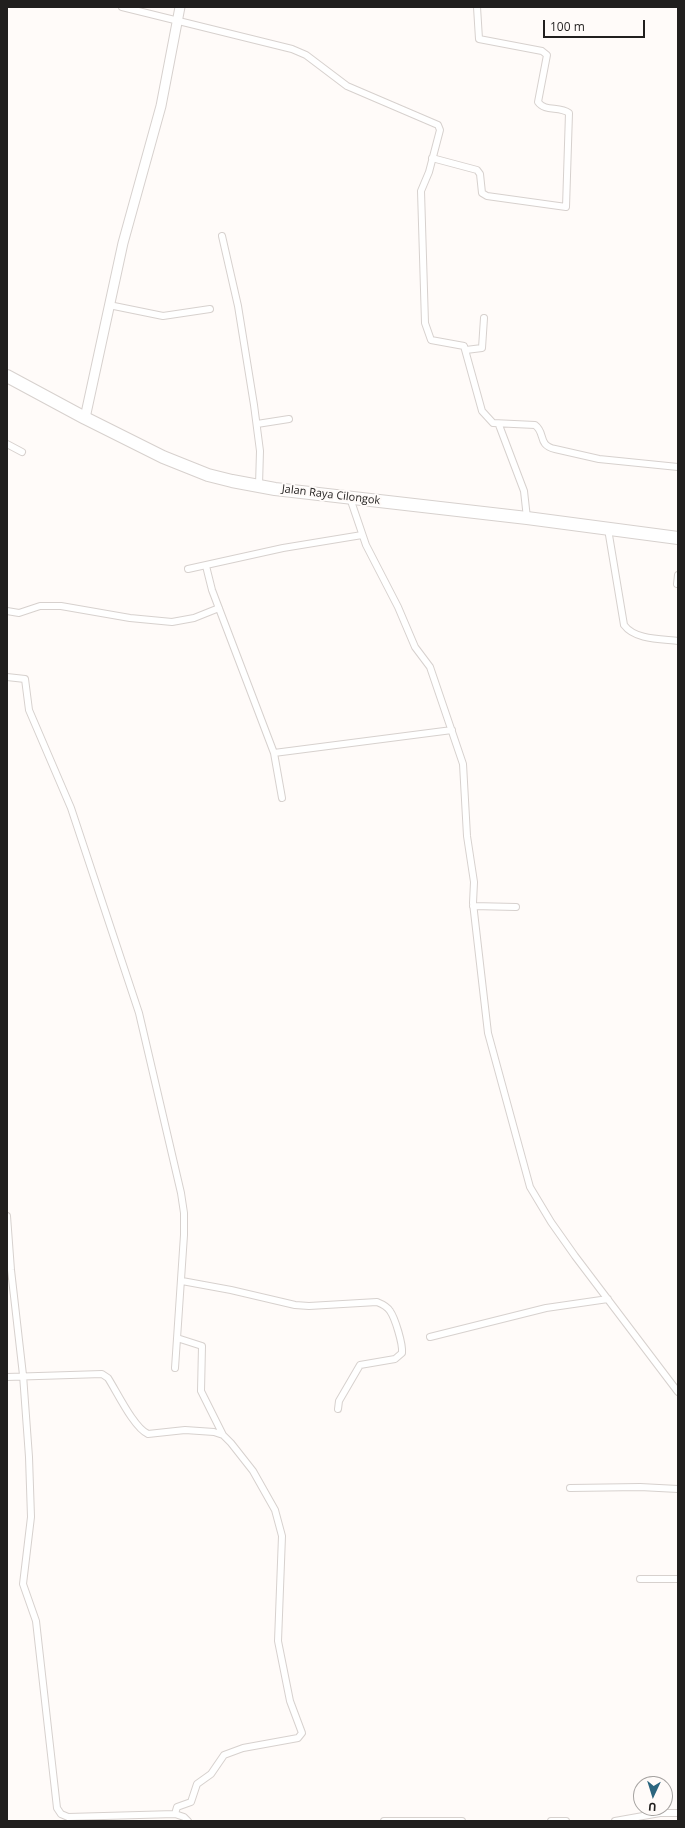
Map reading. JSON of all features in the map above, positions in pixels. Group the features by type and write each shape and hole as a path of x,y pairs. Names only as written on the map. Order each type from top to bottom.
{"highway":[{"name":"Jalan Raya Cilongok","path":"7,376 85,418 186,467 208,475 232,481 275,489 527,518 678,538"}],"street":[{"path":"122,7 300,52 347,86 438,125 440,130 429,172 421,191 426,329 431,340 462,345 466,350 482,411 493,423 499,425 535,425 538,428 544,443 549,448 599,459 678,468"},
{"path":"85,418 130,212 161,106 180,7"},
{"path":"432,158 477,170 480,174 482,193 487,196 566,207 568,113 565,111 544,107 538,102 547,55 542,51 479,39 477,7"},
{"path":"222,236 238,306 257,424 260,452 260,485"},
{"path":"109,305 163,316 210,309"},
{"path":"466,350 482,348 484,318"},
{"path":"257,424 289,419"},
{"path":"499,425 524,490 527,518"},
{"path":"7,444 22,452"},
{"path":"350,498 362,535 398,607 415,647 430,667 463,764 467,836 474,882 473,906 488,1033 530,1188 551,1222 678,1392"},
{"path":"608,529 624,625 628,631 641,636 678,641"},
{"path":"188,569 283,548 362,535"},
{"path":"206,566 219,608 274,753 282,798"},
{"path":"677,584 678,575"},
{"path":"7,612 19,613 40,606 61,606 130,618 172,622 194,618 219,608"},
{"path":"7,677 25,679 29,710 71,808 139,1013 184,1213 182,1281 175,1368"},
{"path":"274,753 452,730"},
{"path":"473,906 516,907"},
{"path":"7,1216 11,1270 23,1375 31,1517 24,1584 36,1621 58,1808 61,1814 68,1817 175,1814 184,1817 188,1821"},
{"path":"182,1281 231,1290 295,1306 377,1302 383,1305 390,1311 403,1346 402,1353 395,1359 360,1365 339,1401 338,1409"},
{"path":"430,1337 546,1308 608,1299"},
{"path":"175,1814 177,1807 191,1802 197,1784 211,1774 224,1755 243,1748 298,1738 302,1733 290,1701 278,1641 282,1560 282,1536 280,1525 275,1510 253,1471 223,1435 201,1390 202,1346 177,1338"},
{"path":"7,1376 102,1374 108,1378 137,1424 144,1432 148,1434 185,1430 214,1432 223,1435"},
{"path":"570,1488 640,1487 678,1489"},
{"path":"640,1579 678,1579"},
{"path":"615,1821 660,1813 678,1813"},
{"path":"384,1821 462,1821"},
{"path":"551,1821 566,1821"}]}
